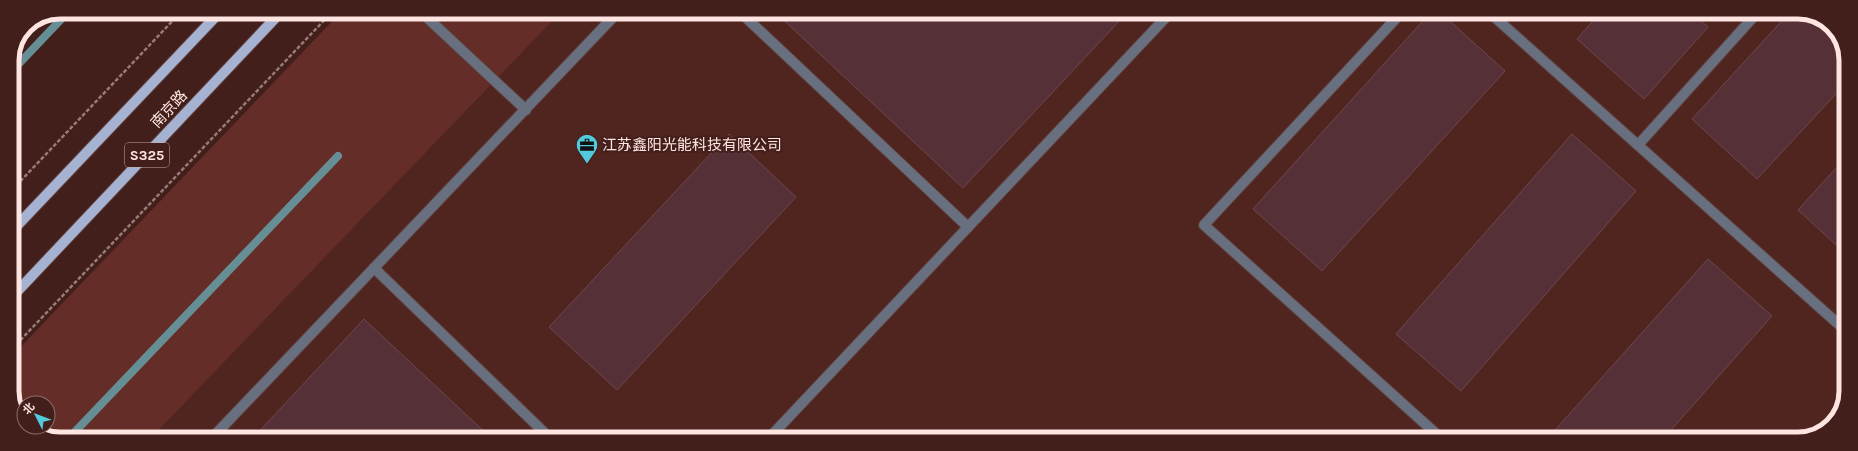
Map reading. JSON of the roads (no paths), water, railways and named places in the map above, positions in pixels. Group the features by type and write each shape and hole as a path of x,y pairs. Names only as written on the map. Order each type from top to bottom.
{"main road":[{"name":"南京路","path":"19,224 213,19"},
{"name":"南京路","path":"19,290 274,19"}],"lane":[{"path":"428,19 526,110"},
{"path":"218,432 611,19"},
{"path":"747,19 968,227"},
{"path":"775,432 1164,19"},
{"path":"1394,19 1204,225 1434,432"},
{"path":"1497,19 1839,325"},
{"path":"1638,145 1752,19"},
{"path":"374,268 544,432"}],"waterway":[{"path":"19,64 61,19"},
{"path":"75,432 338,156"}],"place":[{"name":"江苏鑫阳光能科技有限公司","path":"587,164"}]}
